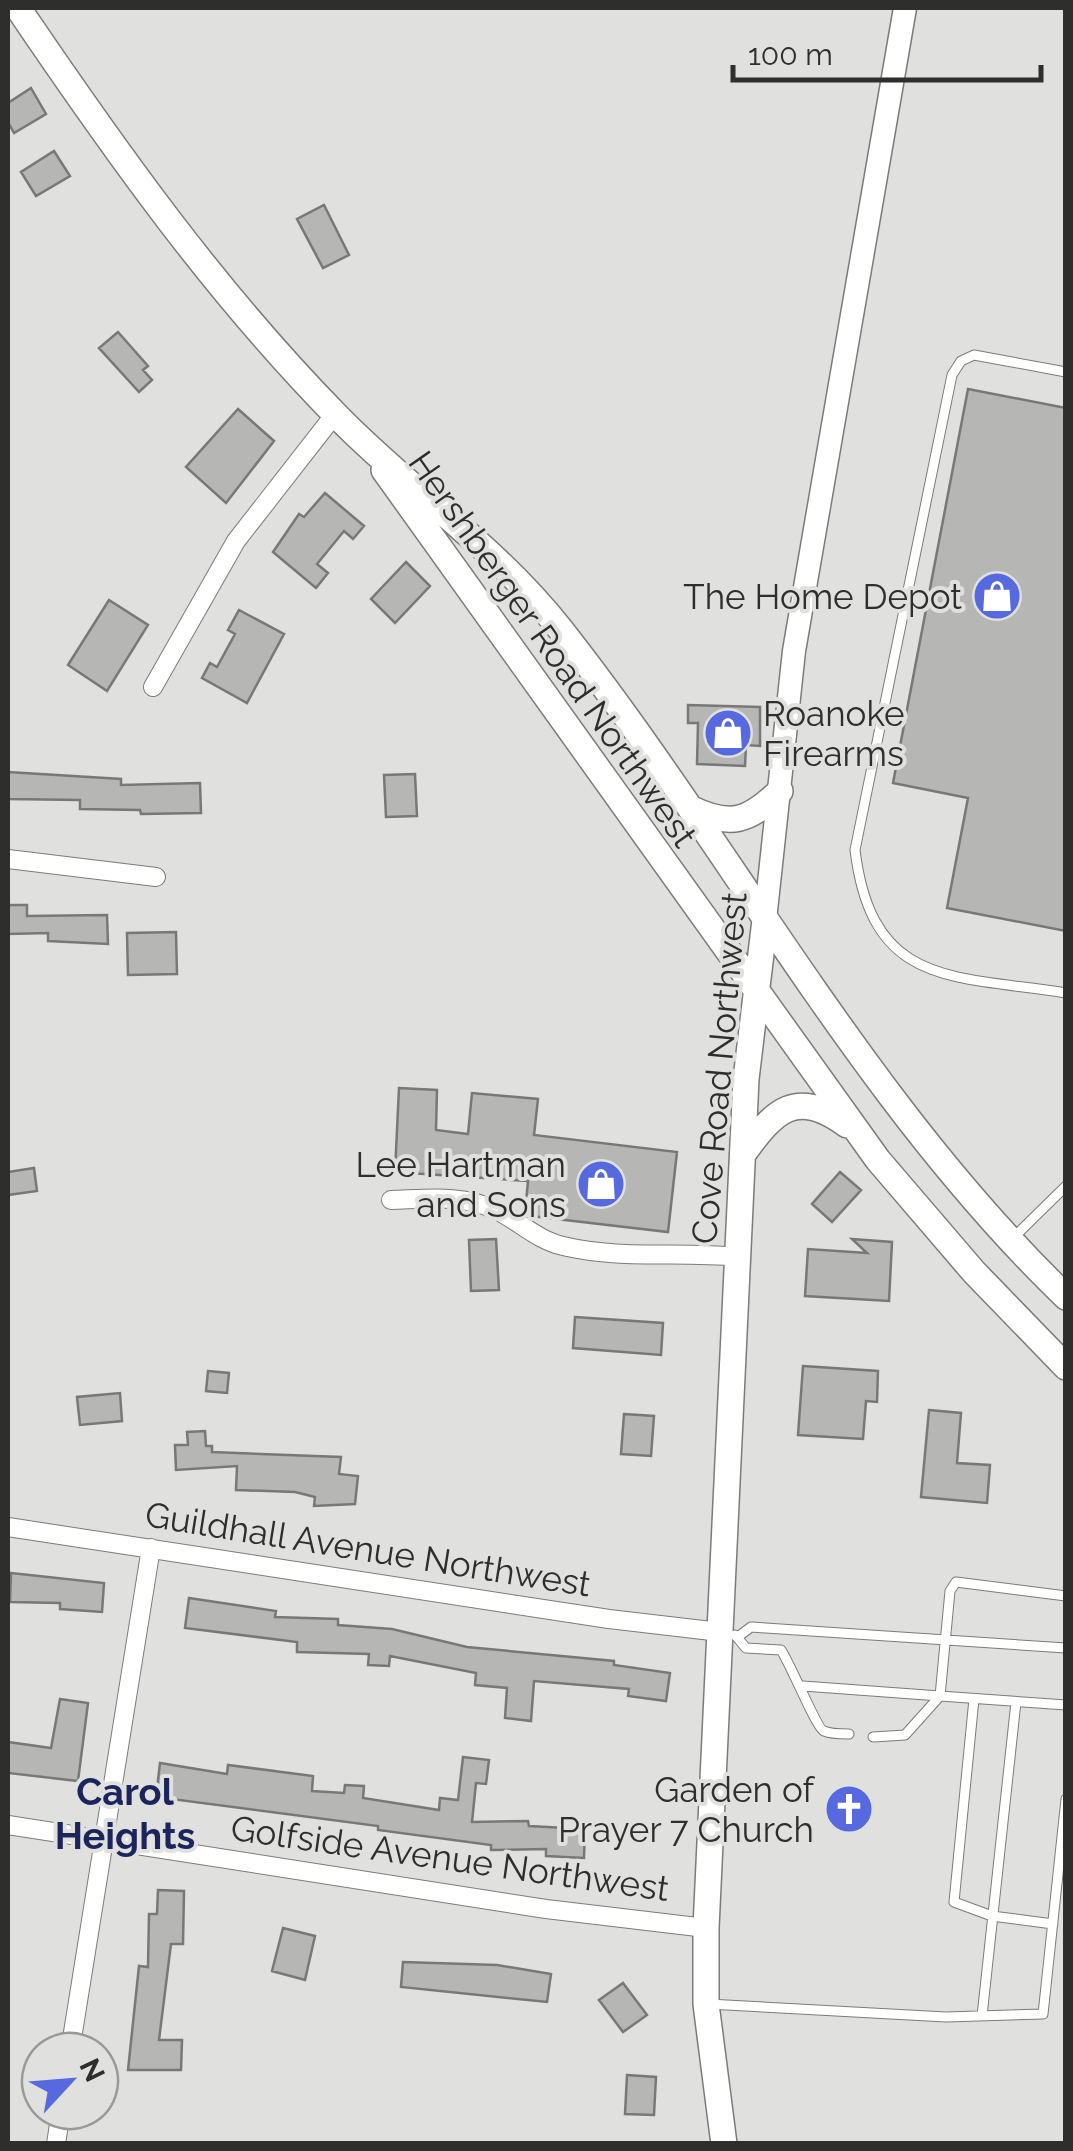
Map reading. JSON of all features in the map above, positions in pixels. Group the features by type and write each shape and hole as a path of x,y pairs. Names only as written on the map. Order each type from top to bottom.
{"main road":[{"name":"Hershberger Road Northwest","path":"18,8 175,231 335,414 518,578 619,706 866,1064 1011,1240 1066,1297"},
{"name":"Hershberger Road Northwest","path":"359,438 859,1134 925,1217 1066,1367"},
{"path":"690,808 723,822 742,821 780,791"},
{"name":"Cove Road Northwest","path":"724,2144 706,2004 706,1928 730,1634 743,1154 765,920"},
{"path":"743,1154 766,1122 802,1105 831,1113 859,1134"}],"street":[{"name":"Cove Road Northwest","path":"765,920 794,652 905,8"},
{"path":"153,687 236,541 335,414"},
{"path":"8,859 156,878"},
{"path":"390,1200 455,1198 478,1202 560,1245 618,1255 691,1252 738,1257"},
{"name":"Guildhall Avenue Northwest","path":"8,1527 730,1634"},
{"path":"73,2031 150,1548"},
{"name":"Golfside Avenue Northwest","path":"8,1824 546,1909 706,1928"}],"lane":[{"path":"1066,372 974,355 961,361 952,376 855,850 858,877 870,912 888,945 907,961 942,974 1066,993"},
{"path":"1011,1240 1066,1186"},
{"path":"873,1737 905,1735 940,1696 950,1591 956,1582 1066,1596"},
{"path":"730,1634 751,1628 1066,1648"},
{"path":"730,1634 746,1648 781,1650 803,1686 815,1724 822,1731 849,1734"},
{"path":"803,1686 1066,1705"},
{"path":"974,1698 954,1902 992,1916 1053,1924"},
{"path":"982,2016 1016,1702"},
{"path":"706,2004 982,2016 1043,2014 1066,1799"}],"building":[{"path":"31,88 46,114 14,133 8,122 8,103"},
{"path":"54,151 70,176 36,196 21,172"},
{"path":"324,205 349,255 323,268 297,219"},
{"path":"118,332 148,366 143,370 152,380 139,392 99,348"},
{"name":"The Home Depot","path":"968,389 1066,408 1066,931 947,908 968,798 893,783"},
{"path":"238,409 274,441 226,503 186,467"},
{"path":"325,493 364,526 353,539 344,531 317,564 328,573 316,588 273,552 299,514 304,517"},
{"path":"406,562 430,586 395,623 371,599"},
{"path":"109,600 148,625 107,691 68,665"},
{"path":"239,610 284,634 247,703 202,678 210,663 217,667 235,634 228,630"},
{"path":"688,705 760,707 760,746 746,745 745,766 697,764 698,723 688,723"},
{"path":"8,772 121,779 121,785 200,783 201,813 141,814 140,810 80,809 80,800 8,799"},
{"path":"415,774 417,816 386,817 384,775"},
{"path":"8,905 27,905 27,916 107,915 108,944 48,941 48,933 8,934"},
{"path":"176,932 177,974 128,975 127,933"},
{"path":"399,1088 437,1090 436,1130 468,1134 472,1093 538,1099 534,1135 677,1152 668,1232 531,1216 525,1212 528,1181 395,1172"},
{"path":"34,1168 37,1191 8,1195 8,1172"},
{"path":"840,1172 861,1190 832,1222 812,1204"},
{"path":"496,1239 499,1290 471,1291 469,1240"},
{"path":"852,1239 892,1242 889,1301 805,1296 808,1249 867,1253"},
{"path":"575,1317 663,1323 661,1355 573,1348"},
{"path":"803,1366 878,1371 877,1402 866,1401 863,1439 798,1435"},
{"path":"208,1371 229,1373 227,1393 206,1391"},
{"path":"120,1393 122,1421 80,1425 77,1397"},
{"path":"929,1410 961,1413 957,1463 990,1465 987,1503 921,1497"},
{"path":"624,1414 654,1416 651,1456 621,1454"},
{"path":"205,1431 206,1446 212,1446 212,1452 341,1457 339,1474 358,1476 355,1504 314,1506 315,1497 295,1492 236,1490 237,1466 176,1470 175,1445 188,1445 187,1432"},
{"path":"11,1573 104,1583 102,1612 60,1609 60,1603 10,1602"},
{"path":"189,1598 276,1611 275,1617 338,1619 338,1625 392,1629 467,1647 614,1661 614,1665 670,1673 666,1701 628,1696 629,1689 534,1681 531,1721 505,1718 507,1688 475,1685 476,1673 390,1656 389,1666 368,1665 369,1654 297,1652 297,1642 185,1628"},
{"path":"60,1699 88,1703 78,1781 8,1773 8,1742 51,1748"},
{"path":"463,1757 489,1760 486,1784 476,1783 472,1822 528,1821 529,1826 585,1829 584,1858 546,1856 546,1849 491,1850 491,1845 378,1830 378,1826 156,1797 160,1763 227,1774 228,1765 313,1776 312,1791 344,1793 345,1785 364,1786 363,1798 439,1810 440,1798 458,1800"},
{"path":"158,1890 184,1891 183,1944 171,1944 159,2040 182,2040 181,2070 128,2070 139,1966 148,1967 149,1914 157,1914"},
{"path":"283,1928 315,1936 305,1980 272,1971"},
{"path":"403,1962 497,1965 551,1974 547,2002 401,1987"},
{"path":"623,1983 647,2015 623,2032 599,2000"},
{"path":"627,2075 656,2077 654,2115 625,2114"}],"place":[{"name":"The Home Depot","path":"997,596"},
{"name":"Roanoke Firearms","path":"728,733"},
{"name":"Lee Hartman and Sons","path":"601,1184"},
{"name":"Garden of Prayer 7 Church","path":"849,1809"}],"district":[{"name":"Carol Heights","path":"125,1813"}]}
